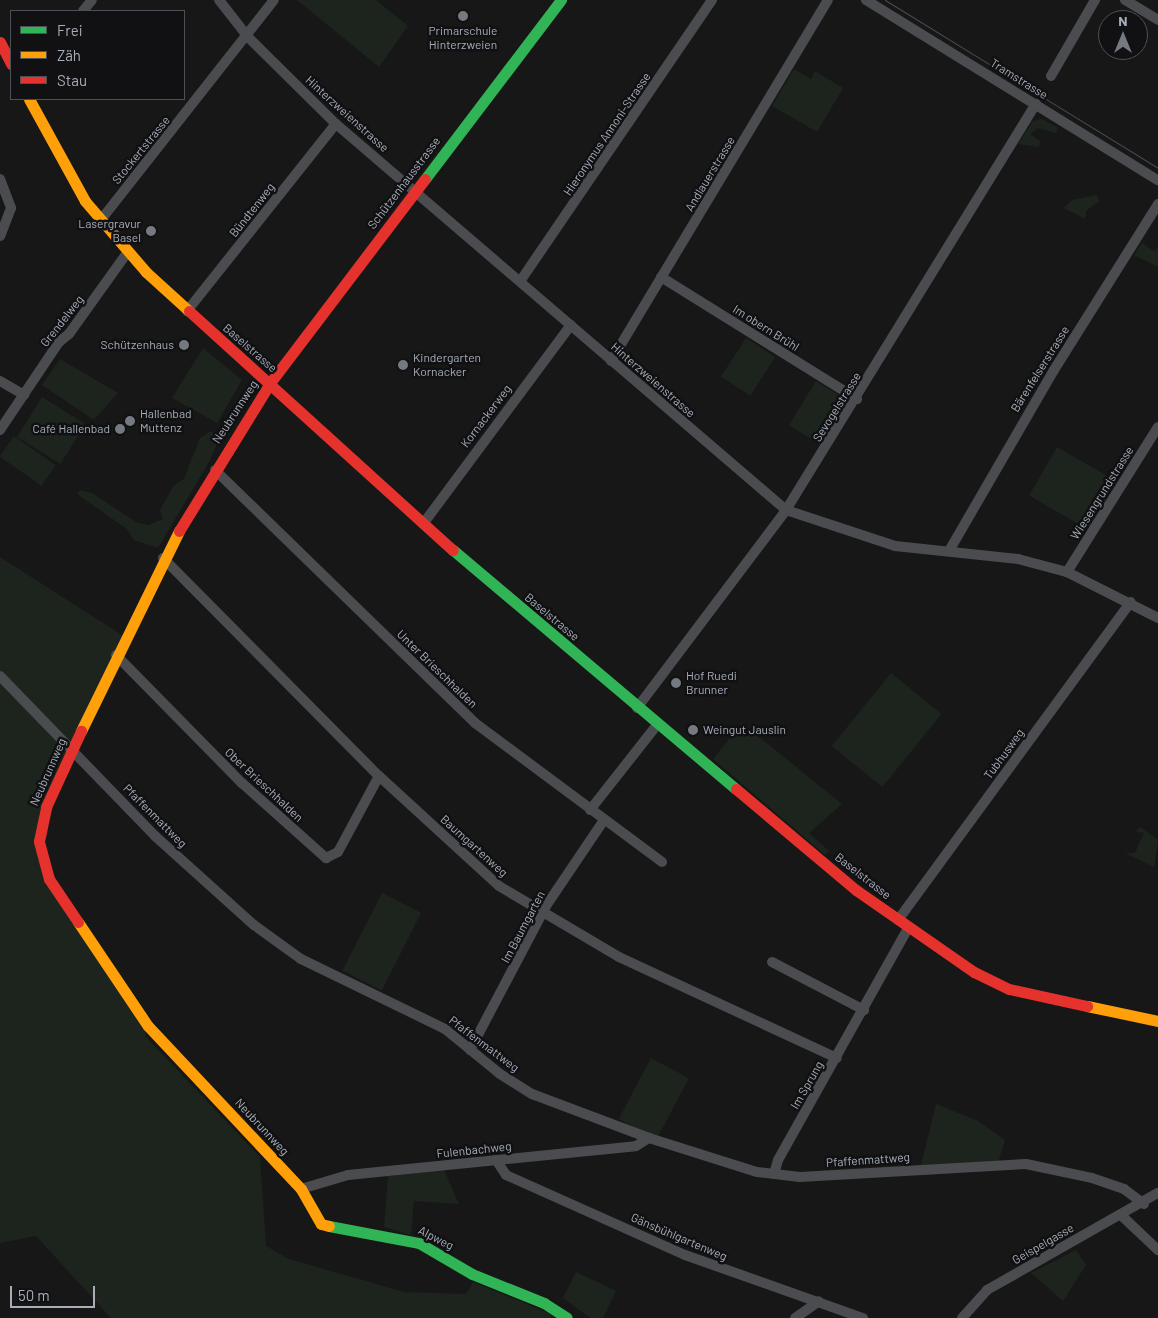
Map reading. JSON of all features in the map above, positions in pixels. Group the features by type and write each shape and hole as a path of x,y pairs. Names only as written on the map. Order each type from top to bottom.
{"street":[{"path":"84,10 92,0"},
{"name":"Hinterzweienstrasse","path":"219,0 248,37 336,124 521,280 611,361 786,510 895,546 1018,559 1067,572 1131,602 1158,618"},
{"name":"Stockertstrasse","path":"100,221 248,37 274,0"},
{"name":"Schützenhausstrasse","path":"270,383 561,0"},
{"name":"Hieronymus Annoni-Strasse","path":"521,280 712,0"},
{"name":"Andlauerstrasse","path":"611,361 828,0"},
{"name":"Tramstrasse","path":"866,0 1158,180"},
{"path":"1050,76 1095,0"},
{"path":"1125,0 1158,20"},
{"path":"0,42 10,62"},
{"name":"Baselstrasse","path":"30,100 100,221 127,253 187,312 270,383 423,524 637,708 898,920 1009,989 1158,1021"},
{"name":"Sevogelstrasse","path":"637,708 786,510 857,399 1036,104"},
{"name":"Bündtenweg","path":"187,312 336,124"},
{"path":"0,179 11,208 0,236"},
{"name":"Bärenfelserstrasse","path":"949,551 1054,370 1158,204"},
{"name":"Grendelweg","path":"0,430 127,253"},
{"name":"Im obern Brühl","path":"661,277 857,399"},
{"name":"Kornackerweg","path":"423,524 571,325"},
{"path":"0,381 24,395"},
{"name":"Neubrunnweg","path":"270,383 215,470 163,558 73,751 41,828 49,879 148,1026 301,1189"},
{"name":"Wiesengrundstrasse","path":"1067,572 1158,427"},
{"name":"Unter Brieschhalden","path":"215,470 460,710 590,810 662,862"},
{"name":"Baumgartenweg","path":"163,558 379,776 499,886 619,957 837,1058"},
{"name":"Tubhusweg","path":"898,920 1131,602"},
{"name":"Ober Brieschhalden","path":"116,656 242,783 326,858 338,852 379,776"},
{"name":"Pfaffenmattweg","path":"0,676 156,836 261,930 301,959 446,1029 470,1050 532,1094 649,1138 774,1174 800,1177 1026,1164 1092,1178 1124,1190 1144,1204"},
{"path":"590,810 658,725"},
{"name":"Im Baumgarten","path":"470,1050 544,914 604,820"},
{"name":"Im Sprung","path":"774,1174 778,1160 909,927"},
{"path":"772,962 864,1010"},
{"name":"Fulenbachweg","path":"301,1189 348,1175 636,1146 649,1138"},
{"name":"Gänsbühlgartenweg","path":"496,1160 506,1175 676,1251 863,1318"},
{"name":"Alpweg","path":"301,1189 321,1224 418,1243 472,1274 544,1303 567,1318"},
{"path":"1144,1204 1158,1193"},
{"name":"Geispelgasse","path":"962,1318 987,1290 1144,1204"},
{"path":"1122,1216 1158,1250"},
{"path":"795,1318 819,1301"}],"shaded area":[{"path":"297,0 376,0 408,26 379,67"},
{"path":"794,69 811,79 815,71 843,88 817,132 772,106"},
{"path":"1042,119 1058,128 1056,133 1038,128 1030,134 1040,141 1039,147 1018,144 1033,121"},
{"path":"1097,195 1099,201 1086,211 1085,219 1064,208 1072,200"},
{"path":"1142,243 1154,251 1158,248 1158,267 1134,255"},
{"path":"746,338 775,357 750,396 721,377"},
{"path":"203,348 242,380 217,423 172,398"},
{"path":"60,359 118,393 94,420 42,385"},
{"path":"816,381 844,398 847,405 822,446 789,425"},
{"path":"42,397 85,424 60,464 17,437"},
{"path":"211,431 220,437 209,462 158,548 134,540 127,529 77,494 80,490 92,493 136,522 148,525 163,519 160,510 174,485 184,479 200,438"},
{"path":"14,436 56,465 41,486 0,457"},
{"path":"1057,447 1117,481 1089,530 1029,495"},
{"path":"0,557 125,637 46,807 43,860 148,1026 145,1036 260,1157 266,1246 289,1259 404,1292 466,1294 473,1282 551,1314 551,1318 111,1318 36,1236 0,1243"},
{"path":"891,673 942,714 882,787 832,746"},
{"path":"742,723 842,804 809,833 829,851 825,855 713,759"},
{"path":"1140,827 1158,840 1154,867 1125,853 1135,853 1144,833 1136,831"},
{"path":"382,893 421,913 382,990 343,971"},
{"path":"651,1058 689,1078 657,1139 619,1119"},
{"path":"936,1104 978,1121 1005,1140 998,1163 920,1169"},
{"path":"444,1170 459,1204 414,1201 411,1235 384,1227 388,1176"},
{"path":"1076,1250 1086,1265 1063,1301 1031,1273"},
{"path":"576,1272 616,1291 603,1318 590,1318 563,1298"}],"tram line":[{"path":"885,0 1158,168"}],"traffic: fast":[{"path":"425,179 561,0"},
{"path":"453,550 736,789"},
{"path":"329,1226 419,1243 472,1274 544,1303 567,1318"}],"traffic: slow":[{"path":"30,100 85,201 146,272 189,311"},
{"path":"81,731 179,531"},
{"path":"78,922 148,1026 301,1189 321,1224 329,1226"},
{"path":"1087,1006 1158,1021"}],"traffic: jam":[{"path":"0,42 10,62"},
{"path":"179,531 270,383 425,179"},
{"path":"189,311 453,550"},
{"path":"78,922 49,879 39,841 46,807 81,731"},
{"path":"736,789 856,890 974,972 1009,989 1087,1006"}],"place":[{"name":"Primarschule Hinterzweien","path":"463,16"},
{"name":"Lasergravur Basel","path":"151,231"},
{"name":"Schützenhaus","path":"184,345"},
{"name":"Kindergarten Kornacker","path":"403,365"},
{"name":"Hallenbad Muttenz","path":"130,421"},
{"name":"Café Hallenbad","path":"120,429"},
{"name":"Hof Ruedi Brunner","path":"676,683"},
{"name":"Weingut Jauslin","path":"693,730"}]}
